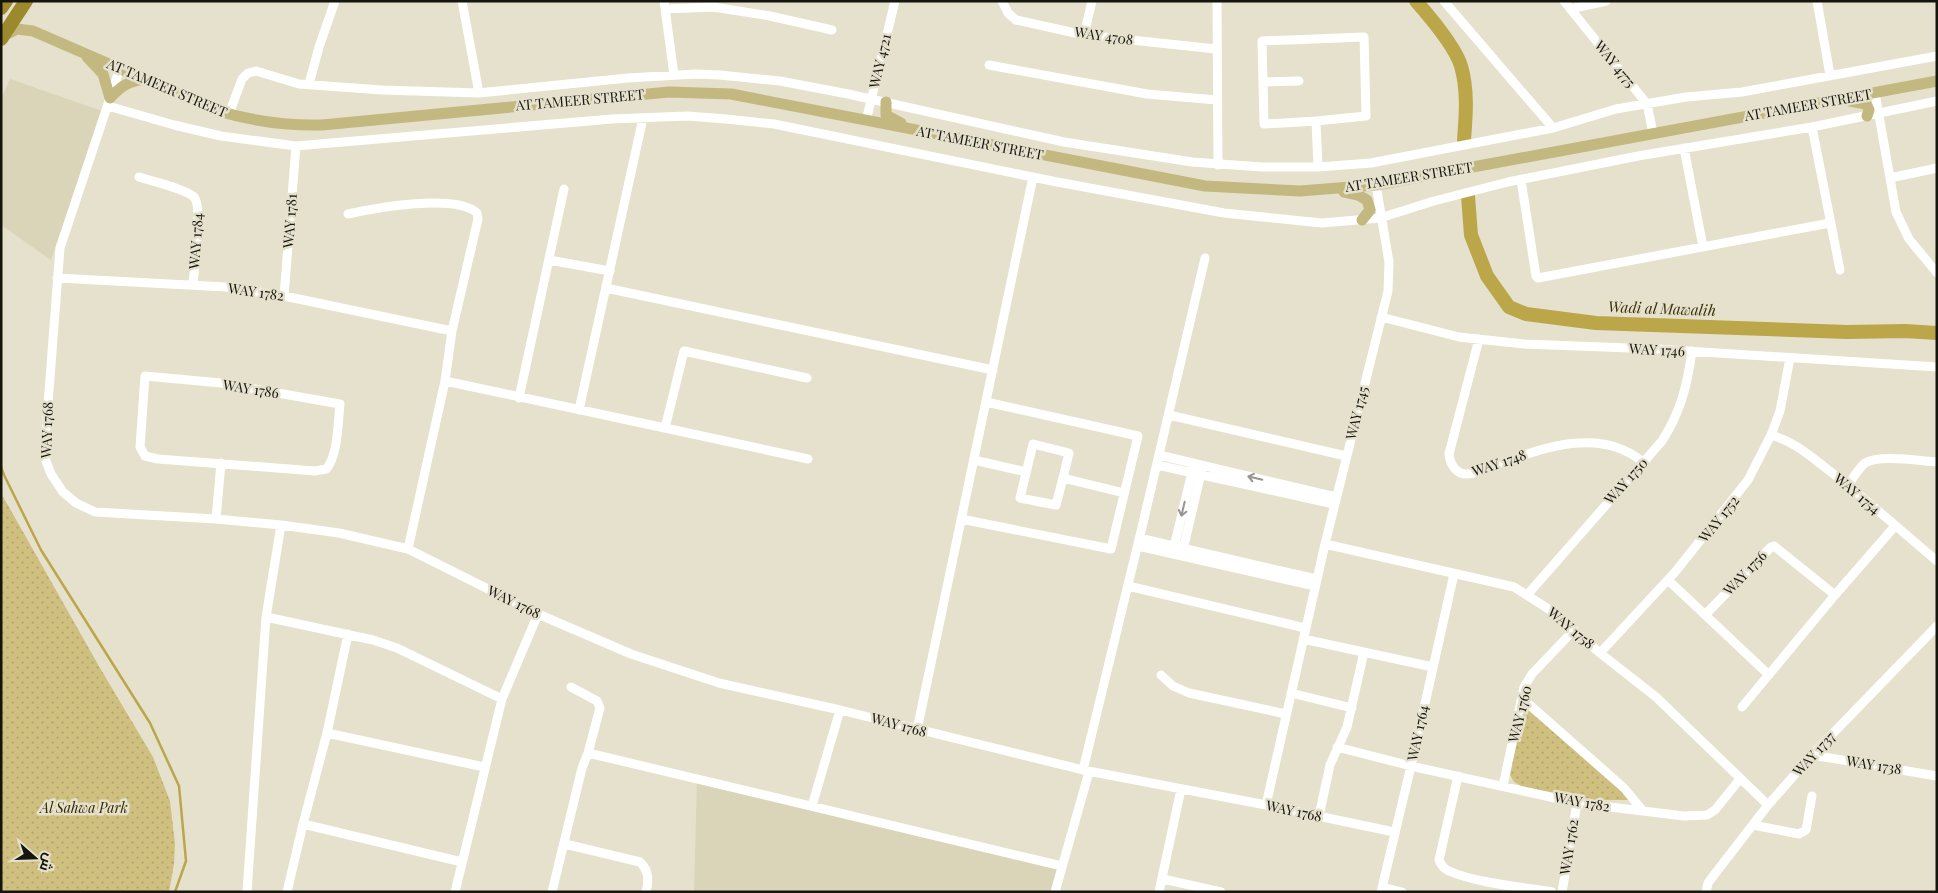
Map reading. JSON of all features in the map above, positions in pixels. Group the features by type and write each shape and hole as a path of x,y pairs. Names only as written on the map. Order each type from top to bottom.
{"highway":[{"path":"1,8 6,1"},
{"path":"2,38 26,3"}],"main road":[{"path":"26,3 23,13 32,31"},
{"name":"AT TAMEER STREET","path":"2,38 17,29 32,31 215,110 283,125 322,125 669,92 731,94 1205,186 1300,191 1376,185 1937,81"},
{"path":"80,51 103,74 109,102"},
{"path":"109,102 120,87 133,81 145,79"},
{"path":"1841,99 1866,104 1869,110 1867,116"},
{"path":"886,102 886,115 908,129"},
{"path":"1330,189 1358,195 1367,200 1370,210 1362,220"}],"street":[{"path":"309,84 334,1"},
{"path":"462,1 480,93"},
{"name":"WAY 4721","path":"866,121 894,1"},
{"name":"WAY 4708","path":"1002,1 1008,13 1016,20 1084,35 1216,49"},
{"path":"1084,35 1092,1"},
{"path":"1217,1 1218,165"},
{"path":"1444,1 1553,128"},
{"path":"1567,5 1606,1"},
{"path":"1817,1 1830,75"},
{"path":"674,74 665,5 713,8 770,16 832,30"},
{"name":"WAY 4775","path":"1567,5 1647,104 1653,133"},
{"path":"1364,37 1366,116 1316,121 1264,124 1262,41 1364,37"},
{"path":"229,114 242,79 248,73 256,71 299,84 480,93 674,74 720,74 780,82 871,99 1064,142 1218,165 1262,168 1318,167 1370,163 1553,128 1616,109 1686,97 1742,92 1937,56"},
{"path":"989,65 1147,94 1217,100"},
{"name":"WAY 1768","path":"120,68 84,181 65,229 60,248 44,456 51,474 69,498 95,512 281,525 339,533 408,549 538,614 631,654 719,683 840,710 1086,771 1266,805 1394,832"},
{"path":"1262,82 1299,81"},
{"path":"1875,93 1896,212 1904,230 1937,273"},
{"path":"109,102 174,125 221,136 296,146 643,118 688,116 774,124 1033,177 1224,213 1322,223 1380,218 1434,201 1520,180 1684,148 1812,127 1937,102"},
{"path":"580,410 643,118"},
{"path":"1316,121 1318,167"},
{"path":"1812,127 1840,270"},
{"name":"WAY 1781","path":"284,296 296,146"},
{"path":"1684,148 1703,247"},
{"path":"1890,178 1937,168"},
{"name":"WAY 1784","path":"139,177 192,195 196,200 199,212 193,285"},
{"path":"917,730 1033,177"},
{"path":"1520,180 1536,276 1538,278 1830,223"},
{"name":"WAY 1745","path":"1266,805 1324,544 1389,280 1387,252 1376,185"},
{"path":"519,398 564,189"},
{"path":"348,214 372,209 430,203 464,205 477,213 478,218 452,331 445,381 408,549"},
{"path":"1055,892 1086,771 1205,258"},
{"path":"549,260 610,271"},
{"name":"WAY 1782","path":"57,278 226,287 284,296 452,331"},
{"path":"606,288 993,370"},
{"name":"WAY 1746","path":"1381,317 1459,338 1524,344 1692,351 1937,367"},
{"name":"WAY 1748","path":"1479,339 1449,454 1450,461 1456,470 1468,474 1535,451 1580,442 1613,445 1626,449 1643,462"},
{"path":"665,428 684,351 807,378"},
{"name":"WAY 1750","path":"1528,594 1662,441 1678,413 1688,383 1692,351"},
{"name":"WAY 1752","path":"1600,653 1668,580 1739,494 1757,464 1780,411 1790,358"},
{"name":"WAY 1786","path":"145,376 221,384 340,404 333,455 326,469 315,471 221,463 158,459 145,456 140,446 145,376"},
{"path":"445,381 808,459"},
{"path":"961,519 1111,549 1138,436 986,402"},
{"path":"1169,415 1346,456"},
{"name":"WAY 1754","path":"1771,435 1790,442 1848,485 1937,560"},
{"path":"1033,444 1069,453 1063,478 1056,504 1020,498 1033,444"},
{"path":"974,460 1026,472"},
{"path":"1158,460 1335,500"},
{"path":"1848,485 1865,463 1872,460 1937,462"},
{"path":"216,519 221,463"},
{"path":"1178,551 1197,469"},
{"path":"1063,478 1124,493"},
{"path":"246,892 266,617 281,525"},
{"path":"1742,707 1834,595 1895,526"},
{"path":"1138,542 1316,583"},
{"name":"WAY 1758","path":"1324,544 1514,587 1528,594 1656,697 1768,805"},
{"name":"WAY 1756","path":"1705,615 1774,546 1834,595"},
{"name":"WAY 1764","path":"1381,889 1454,574"},
{"path":"1668,580 1769,675"},
{"path":"1128,586 1305,628"},
{"path":"455,892 502,699 538,614"},
{"path":"266,617 348,634 398,648 502,699"},
{"name":"WAY 1737","path":"1706,891 1708,883 1768,805 1812,755 1937,626"},
{"name":"WAY 1760","path":"1503,786 1524,687 1532,674 1574,630"},
{"path":"287,892 327,733 348,634"},
{"path":"1303,640 1433,667"},
{"path":"1319,816 1330,765 1337,746 1348,727 1364,652"},
{"path":"1161,675 1173,686 1189,693 1286,714"},
{"path":"552,892 582,768 600,708 597,701 571,687"},
{"path":"1291,693 1352,708"},
{"path":"1522,698 1624,788 1643,811"},
{"path":"812,806 840,710"},
{"path":"327,733 484,767"},
{"name":"WAY 1782","path":"1337,746 1411,766 1576,803 1684,816 1707,815 1715,810 1740,779"},
{"path":"588,753 1062,866"},
{"name":"WAY 1738","path":"1812,755 1937,776"},
{"name":"WAY 1762","path":"1458,776 1439,860 1441,866 1448,871 1473,878 1552,892"},
{"path":"1159,892 1181,789"},
{"path":"1753,825 1799,834 1803,833 1806,830 1812,796"},
{"name":"WAY 1762","path":"1562,892 1576,803"},
{"path":"303,824 462,862"},
{"path":"565,844 640,862 647,870 648,884 646,892"},
{"path":"1163,879 1221,892"},
{"path":"1381,889 1402,892"},
{"path":"1706,891 1716,892"}],"shaded area":[{"path":"10,79 102,111 51,260 1,225 1,99"},
{"path":"697,778 1062,866 1055,892 694,892"}],"green space":[{"name":"Al Sahwa Park","path":"1,493 100,668 153,757 170,801 175,844 169,892 1,892"},
{"path":"1523,706 1632,800 1594,800 1523,787 1514,782 1509,773"}],"waterway":[{"name":"Wadi al Mawalih","path":"1416,1 1448,41 1461,66 1466,93 1464,140"},
{"name":"Wadi al Mawalih","path":"1468,196 1471,235 1487,276 1509,307 1526,314 1596,323 1847,332 1905,331 1937,333"},
{"path":"1,467 41,550 150,723 179,786 186,861 175,892"}]}
